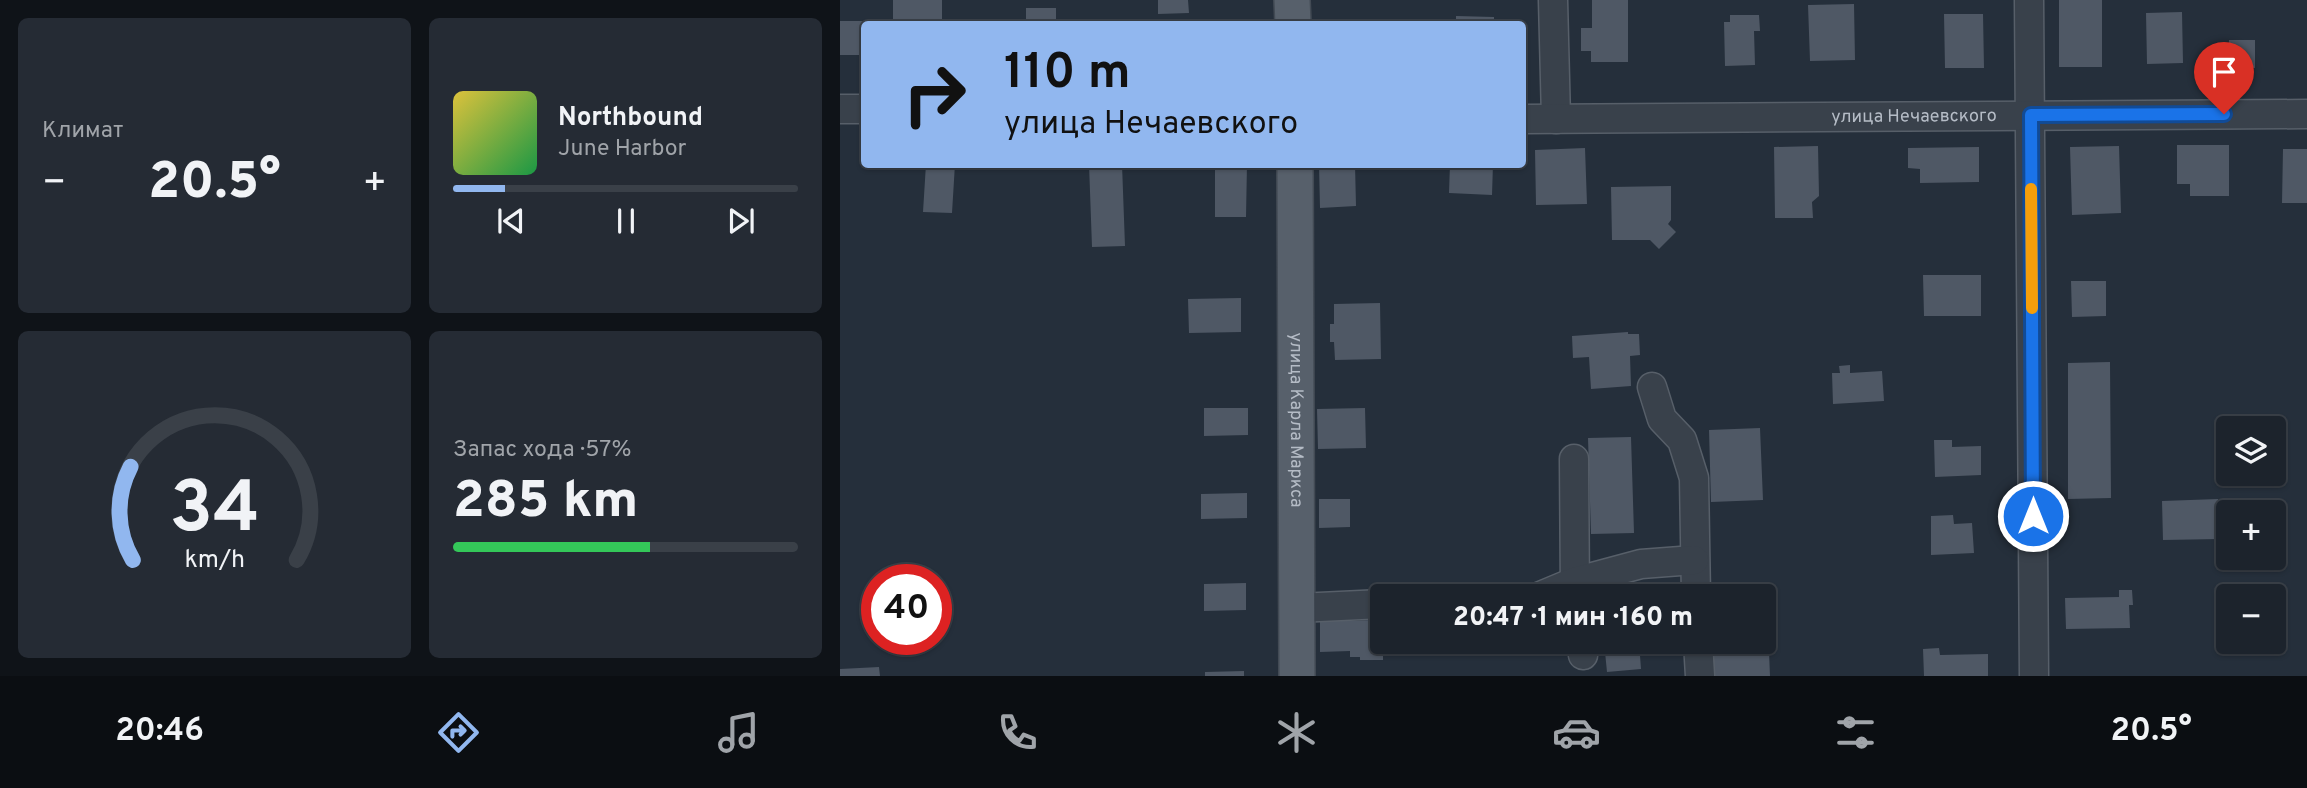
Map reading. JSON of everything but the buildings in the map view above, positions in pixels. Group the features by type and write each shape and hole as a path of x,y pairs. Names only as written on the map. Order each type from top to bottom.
{"main road":[{"path":"1293,0 1293,21"},
{"name":"улица Карла Маркса","path":"1294,168 1297,676"}],"street":[{"path":"1553,0 1556,119"},
{"path":"2029,0 2034,676"},
{"path":"840,109 861,109"},
{"name":"улица Нечаевского","path":"1526,119 2307,114"},
{"path":"1653,387 1662,419 1682,440 1695,478 1695,584"},
{"path":"1574,459 1574,584"},
{"path":"1587,584 1640,564 1694,560"},
{"path":"1298,608 1370,605"},
{"path":"1699,654 1700,676"}],"slow traffic":[{"path":"2031,189 2032,308"}],"route":[{"path":"2033,516 2031,115 2224,114"}]}
